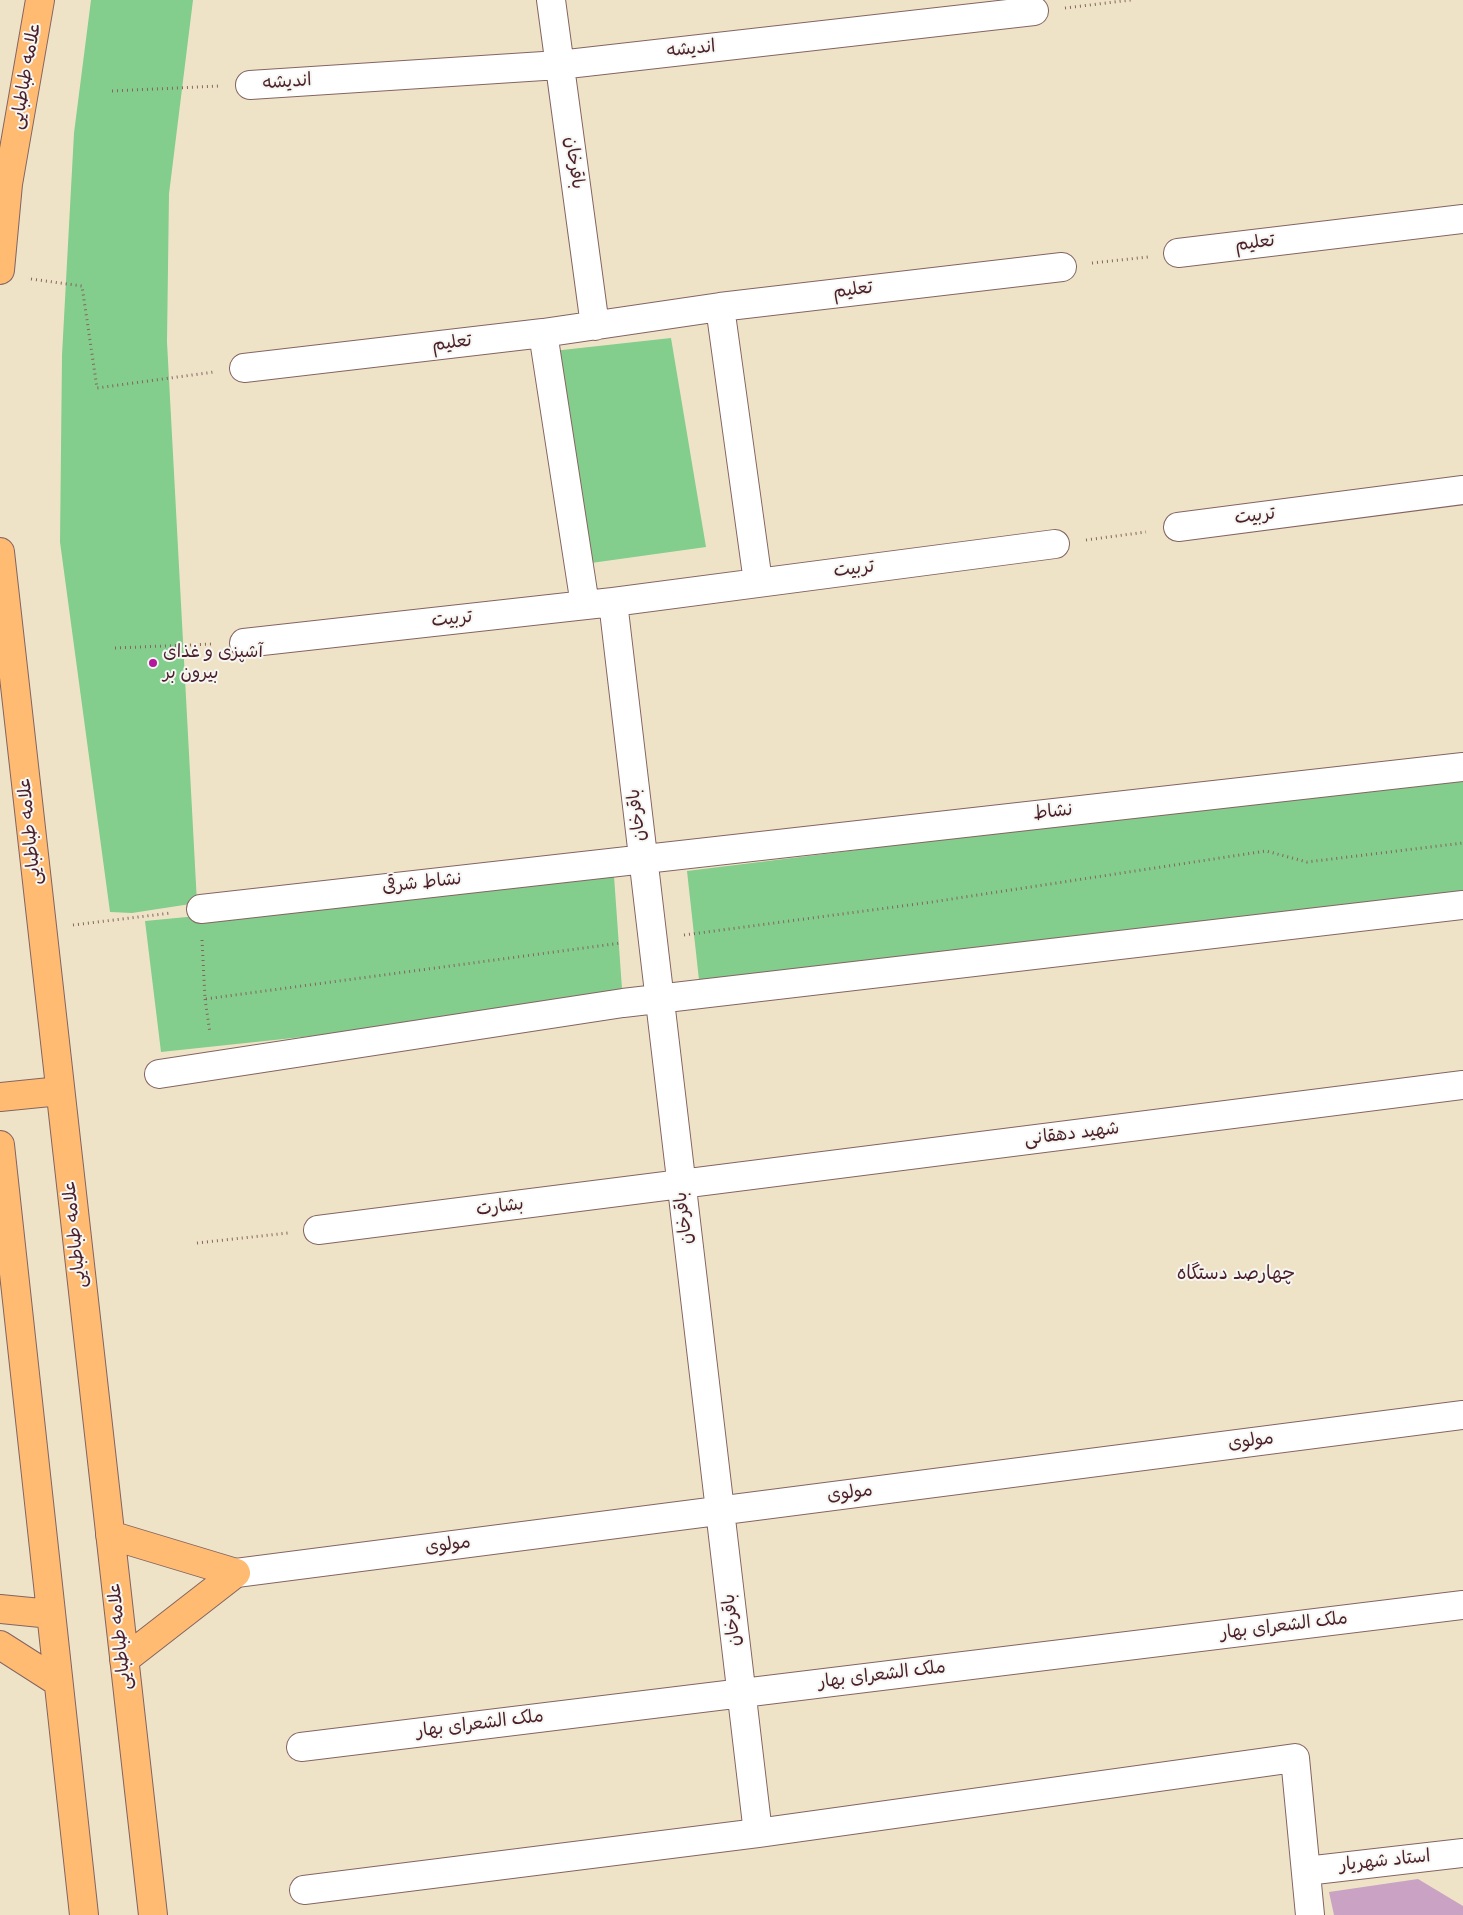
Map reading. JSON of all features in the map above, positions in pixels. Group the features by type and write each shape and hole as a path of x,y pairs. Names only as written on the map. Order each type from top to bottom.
{"main road":[{"name":"علامه طباطبایی","path":"0,270 8,184 40,0"},
{"name":"علامه طباطبایی","path":"0,552 153,1915"},
{"path":"0,1097 60,1091"},
{"path":"0,1145 84,1915"},
{"path":"110,1535 236,1573"},
{"path":"124,1660 236,1573"},
{"path":"0,1609 51,1614"},
{"path":"0,1645 58,1682"}],"street":[{"name":"باقرخان","path":"551,0 596,326"},
{"name":"اندیشه","path":"250,85 560,65 1034,11"},
{"name":"تعلیم","path":"1178,253 1463,219"},
{"name":"تعلیم","path":"244,368 543,333 720,307 1062,267"},
{"path":"720,307 758,582"},
{"path":"543,333 585,605"},
{"name":"تربیت","path":"1178,527 1463,490"},
{"name":"تربیت","path":"244,643 613,602 1055,544"},
{"name":"باقرخان","path":"613,602 758,1833"},
{"name":"نشاط","path":"643,859 1463,767"},
{"name":"نشاط شرقی","path":"201,909 643,859"},
{"path":"160,1074 659,999 1463,905"},
{"name":"شهید دهقانی","path":"682,1185 1463,1085"},
{"name":"بشارت","path":"318,1230 682,1185"},
{"name":"مولوی","path":"236,1573 1463,1415"},
{"name":"ملک الشعرای بهار","path":"300,1747 1463,1605"},
{"path":"304,1890 758,1833 1296,1758 1310,1915"},
{"name":"استاد شهریار","path":"1306,1871 1463,1853"}],"path":[{"path":"1034,11 1130,0"},
{"path":"112,91 250,85"},
{"path":"1062,267 1178,253"},
{"path":"28,278 82,286 96,388 244,368"},
{"path":"1055,544 1178,527"},
{"path":"115,648 244,643"},
{"path":"42,929 201,909 205,999 932,902 1266,851 1307,862 1463,843"},
{"path":"197,1244 318,1230"}],"green space":[{"path":"91,0 193,0 169,194 167,342 197,903 132,913 110,912 60,542 62,355 74,133"},
{"path":"671,338 706,547 584,564 553,351"},
{"path":"1463,775 1463,895 699,980 687,871"},
{"path":"614,876 623,1003 161,1052 145,921"}],"building":[{"path":"1418,1879 1463,1906 1463,1915 1334,1915 1329,1892"}],"place":[{"name":"آشپزی و غذای بیرون بر","path":"153,663"}],"district":[{"name":"چهارصد دستگاه","path":"1236,1275"}]}
